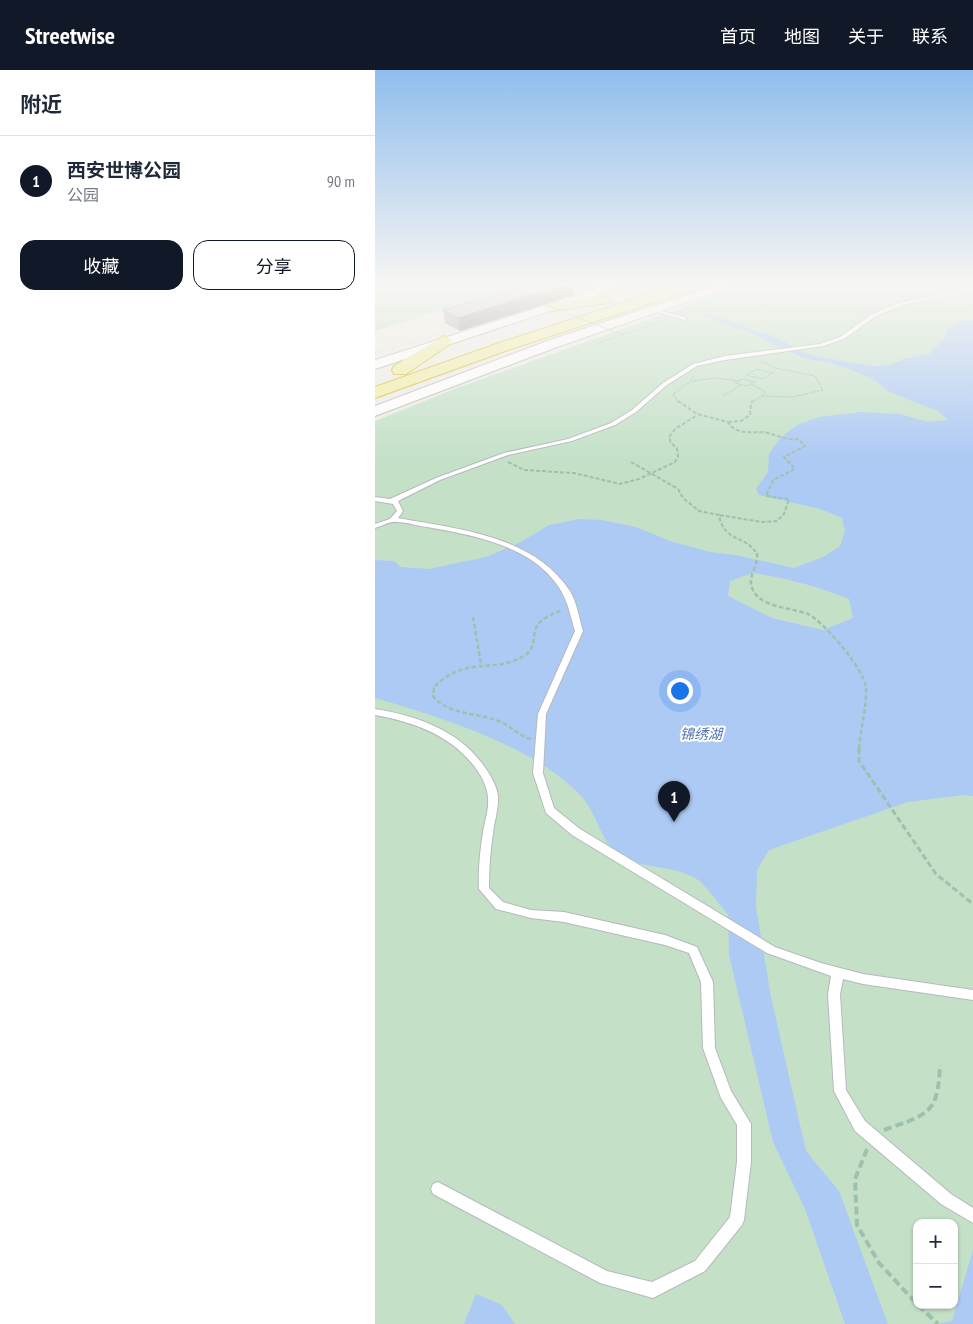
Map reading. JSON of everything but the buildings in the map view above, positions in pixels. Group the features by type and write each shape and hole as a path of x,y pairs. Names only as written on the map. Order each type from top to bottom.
{"highway":[{"path":"400,370 442,343"},
{"path":"375,380 472,343"},
{"path":"375,394 520,343"},
{"path":"375,394 451,382"}],"main road":[{"path":"375,365 440,343"},
{"path":"375,412 556,343"}],"lane":[{"path":"392,501 438,479 498,456 570,440 613,424 635,411 684,371 711,360 828,343"},
{"path":"375,499 392,501 399,506 400,511 394,519"},
{"path":"375,526 394,519 493,540 524,553 551,572 567,592 579,631 542,714 538,773 550,810 576,832 771,950 863,979 973,995"},
{"path":"375,712 417,721 451,737 480,766 493,795 483,866 484,889 500,906 531,914 565,918 647,936 693,950 707,982 709,1048 726,1094 744,1124 744,1162 737,1220 700,1266 653,1290 605,1278 438,1189"},
{"path":"838,972 834,994 840,1091 860,1126 946,1199 973,1216"}],"path":[{"path":"751,384 755,382 742,379 739,381 713,378 691,382 673,394 676,401 696,416 728,422 746,418 751,410 751,403 763,396 780,398 817,393 823,390 815,376 771,367 763,363 755,354"},
{"path":"765,370 771,367"},
{"path":"757,368 765,370 773,373 763,380 746,375 757,368"},
{"path":"684,371 694,375 691,382"},
{"path":"749,380 754,377"},
{"path":"739,381 735,383 751,384 764,391 765,394 763,396"},
{"path":"723,396 742,384"},
{"path":"498,456 524,470 574,473 620,484 651,474 675,462 678,456 677,448 671,443 669,437 675,429 696,416"},
{"path":"631,462 678,489 683,498 699,511 762,522 777,521 785,510 789,499 766,496 773,480 795,469 784,457 805,446 798,439 785,440 768,433 740,432 731,427 728,422"},
{"path":"719,515 721,526 727,534 751,546 757,553 758,560 751,576 753,592 765,601 807,614 820,621 853,662 866,686 859,761 936,874 963,898 973,904"},
{"path":"540,739 517,736 501,722 483,716 451,711 436,702 433,694 435,687 446,675 481,665 510,662 525,655 533,642 533,628 539,618 572,608"},
{"path":"473,616 481,665"},
{"path":"913,1300 879,1263 857,1225 855,1179 868,1148 883,1130 914,1119 932,1109 939,1091 939,1065"},
{"path":"922,1309 939,1324"}],"green space":[{"path":"584,343 973,343 973,1324 375,1324 375,421 457,388"}],"water":[{"name":"锦绣湖","path":"770,343 786,343 804,353 873,366 890,365 907,358 931,354 932,349 940,343 973,343 973,796 964,795 908,802 769,850 757,870 756,907 771,997 806,1151 839,1191 888,1324 845,1324 805,1209 773,1142 729,955 728,914 695,878 674,870 631,861 613,850 582,797 562,779 539,763 513,748 457,724 375,698 375,560 394,561 401,567 428,569 486,557 519,543 549,525 580,519 602,520 636,527 670,541 710,552 736,555 794,568 823,557 840,546 845,531 842,518 820,509 759,495 756,489 768,472 769,454 781,437 797,425 819,417 860,412 900,414 928,422 948,420 938,411 889,392 876,381 857,372 831,363 803,358","holes":["753,573 814,586 849,599 853,618 823,630 772,618 728,596 730,581"]},
{"path":"973,1250 973,1324 937,1324 952,1321 956,1309 958,1309 958,1301"},
{"path":"476,1294 502,1305 515,1324 464,1324"}],"railway":[{"path":"375,353 410,343"}],"place":[{"name":"西安世博公园","path":"674,822"}]}
